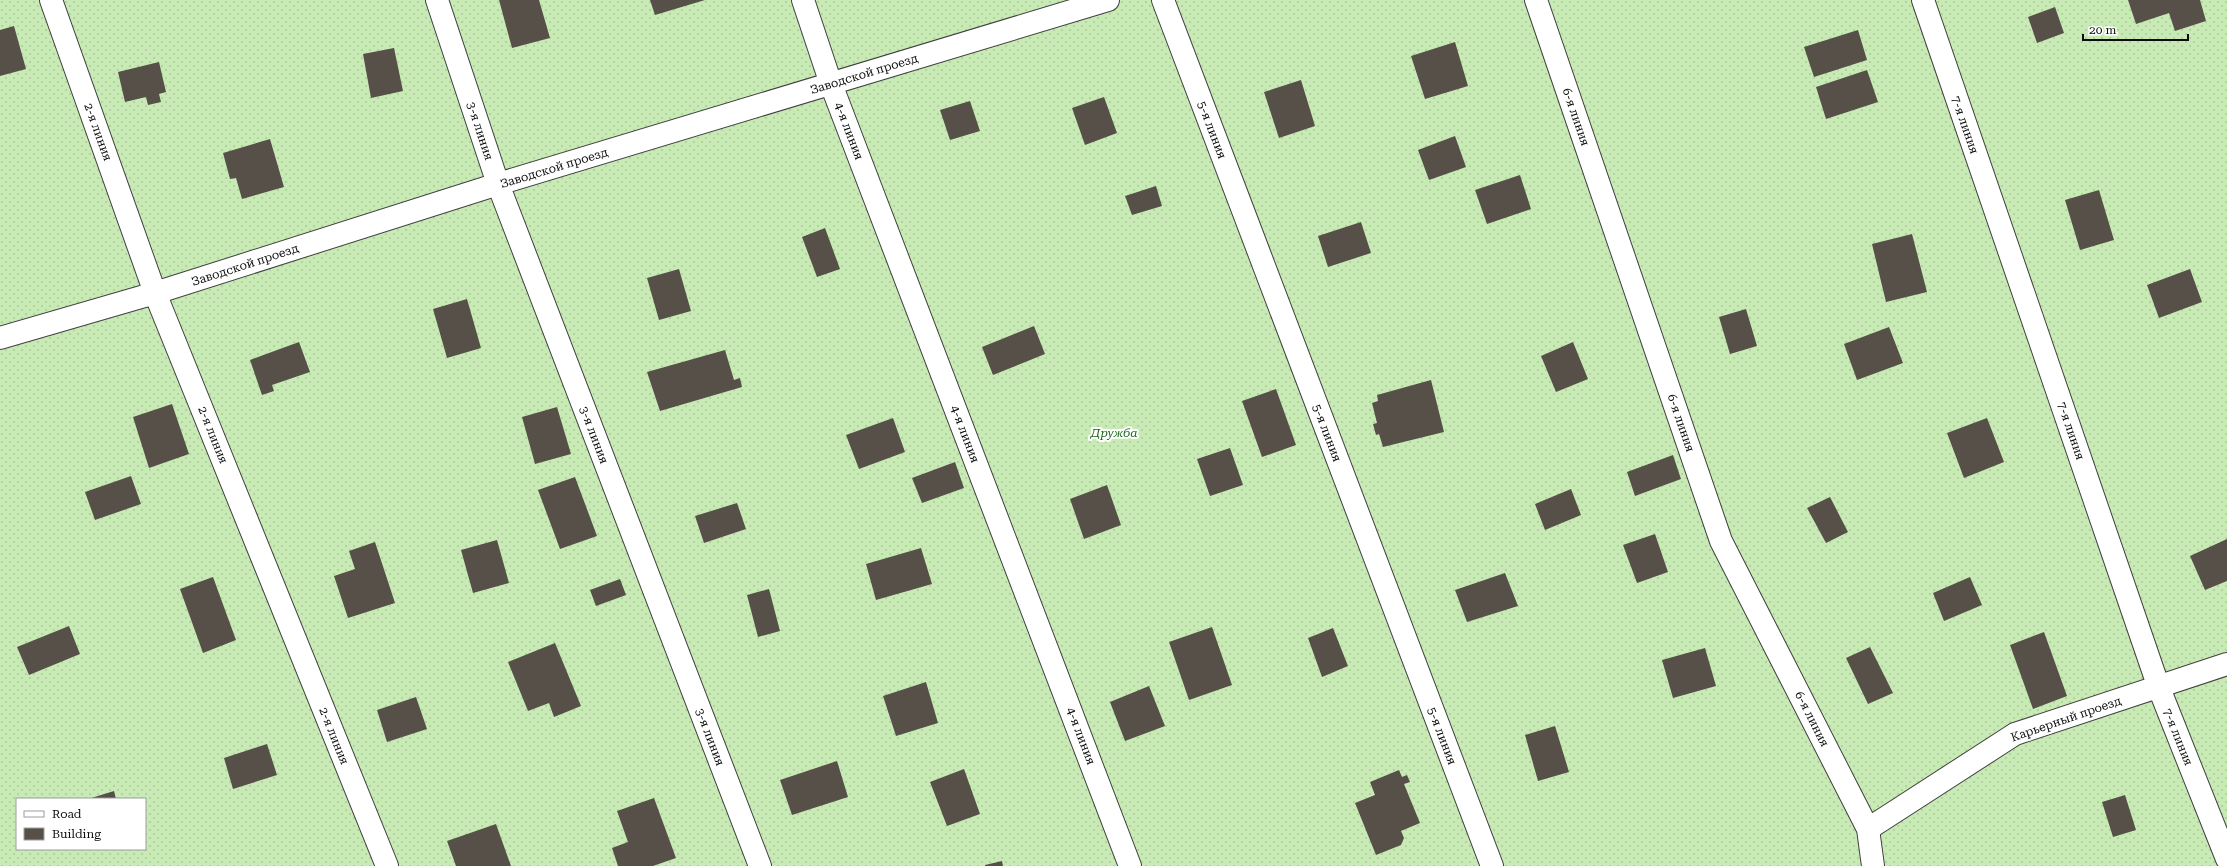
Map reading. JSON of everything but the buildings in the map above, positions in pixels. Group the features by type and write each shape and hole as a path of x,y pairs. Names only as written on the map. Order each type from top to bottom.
{"street":[{"name":"2-я линия","path":"51,0 155,293 387,866"},
{"name":"3-я линия","path":"437,0 498,184 760,866"},
{"name":"4-я линия","path":"803,0 831,84 1130,866"},
{"name":"Заводской проезд","path":"0,338 155,293 498,184 1108,0"},
{"name":"5-я линия","path":"1163,0 1492,866"},
{"name":"6-я линия","path":"1536,0 1721,541 1868,829"},
{"name":"7-я линия","path":"1923,0 2159,688 2227,859"},
{"name":"Карьерный проезд","path":"1868,829 2014,734 2159,688 2227,664"},
{"path":"1868,829 1873,866"}],"green space":[{"name":"Дружба","path":"0,0 2227,0 2227,866 0,866"}]}
